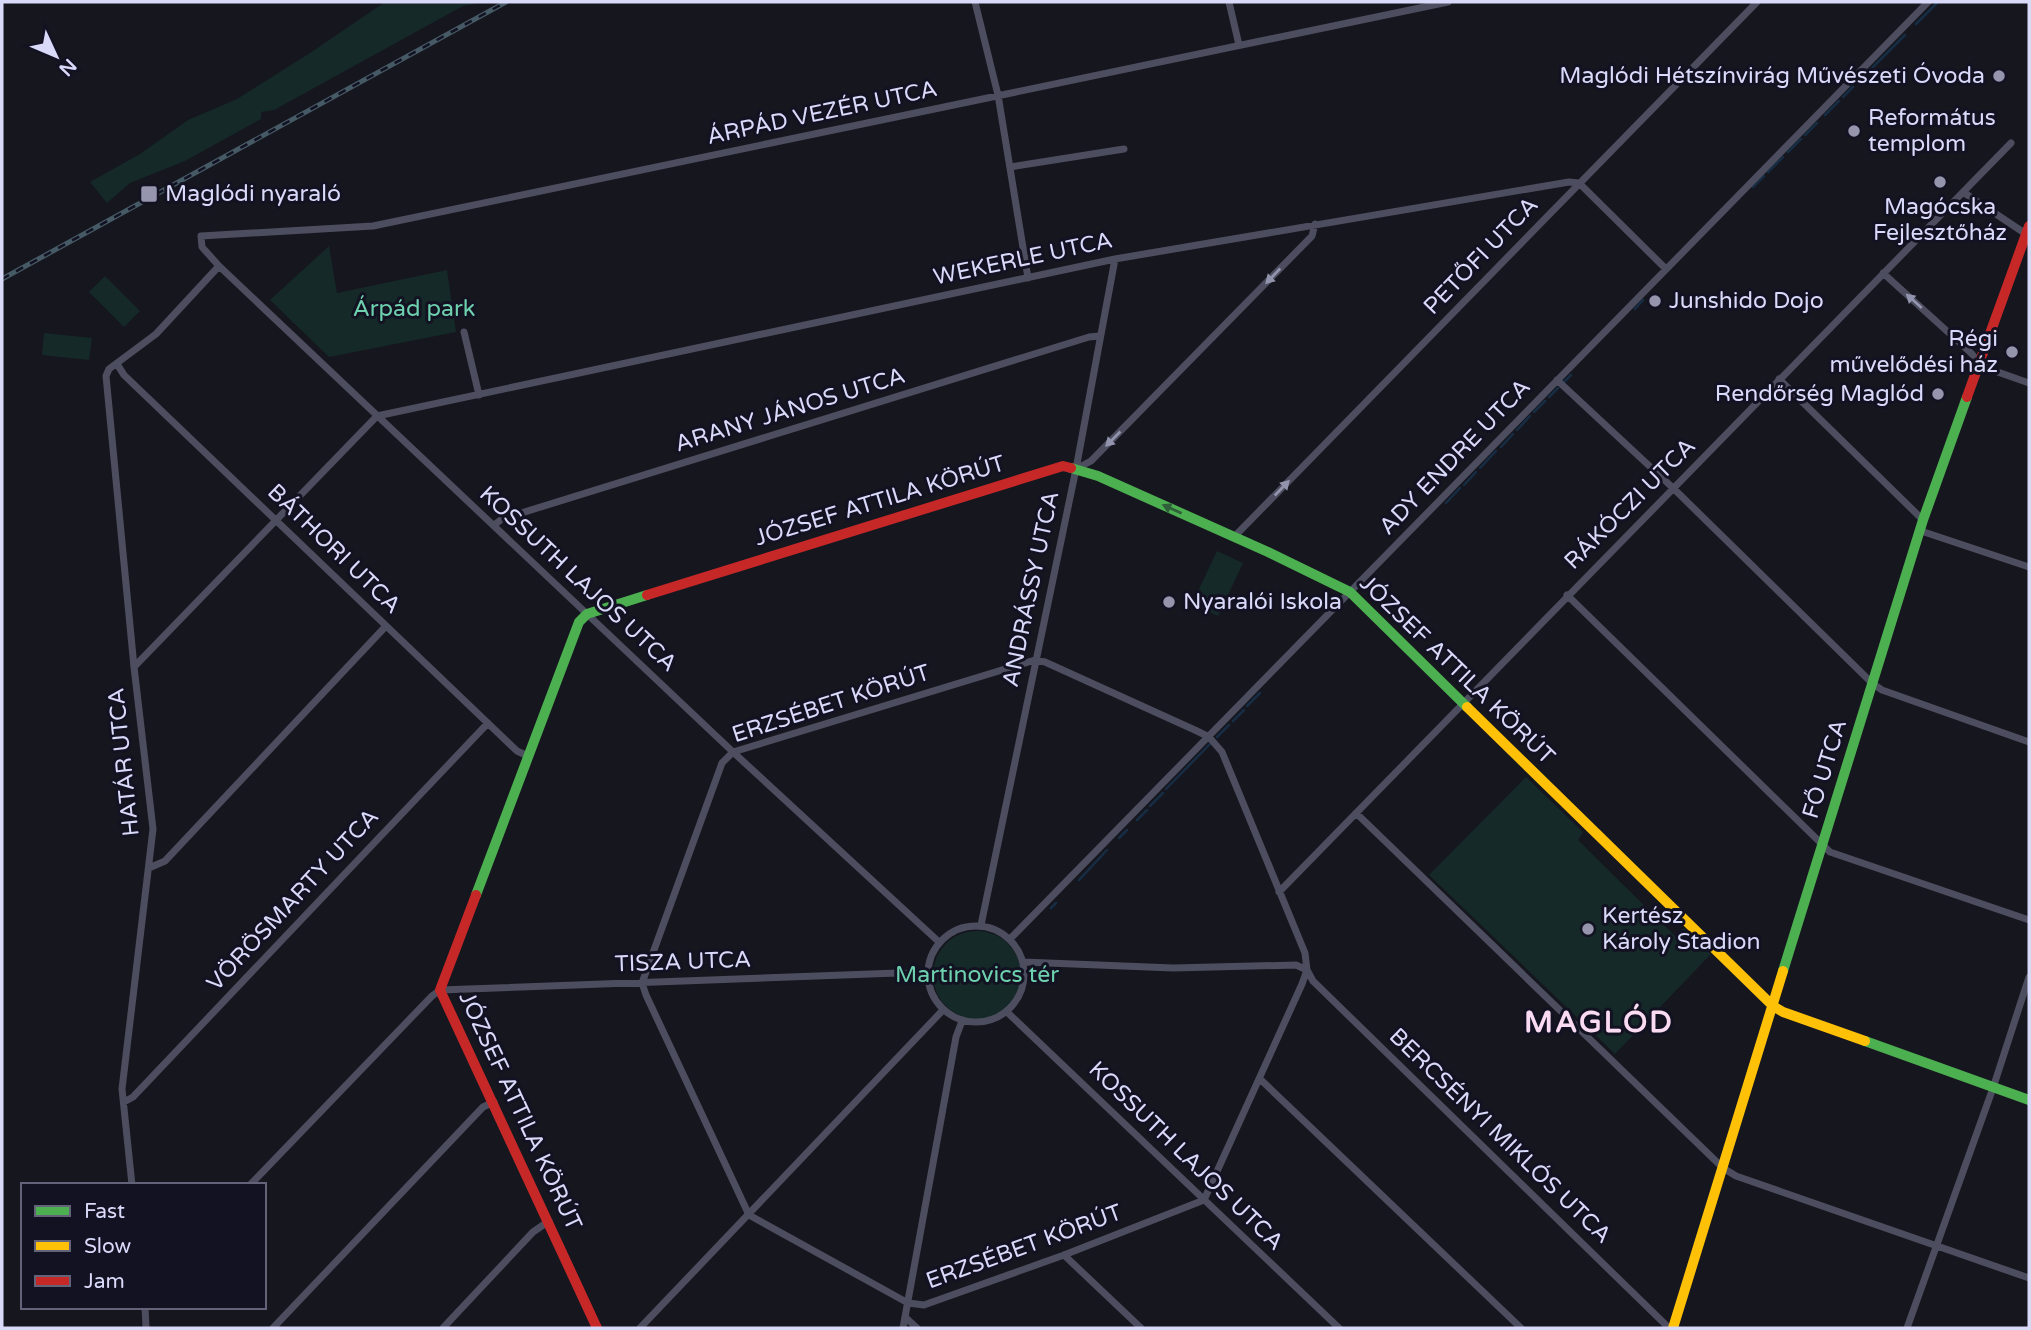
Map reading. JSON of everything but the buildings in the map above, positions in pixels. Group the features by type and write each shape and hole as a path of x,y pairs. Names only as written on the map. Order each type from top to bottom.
{"street":[{"path":"975,2 998,95 1027,278"},
{"path":"1229,2 1239,45"},
{"name":"ÁRPÁD VEZÉR UTCA","path":"201,236 373,226 1448,2"},
{"name":"PETŐFI UTCA","path":"1234,537 1757,2"},
{"name":"ADY ENDRE UTCA","path":"1010,939 1928,2"},
{"name":"RÁKÓCZI UTCA","path":"1279,892 2011,143"},
{"path":"1010,167 1124,149"},
{"name":"WEKERLE UTCA","path":"377,416 1115,259 1569,182 1579,183"},
{"path":"1579,183 1666,269"},
{"path":"1963,192 2028,230"},
{"path":"1076,469 1091,461 1312,236 1315,224"},
{"name":"FŐ UTCA","path":"1671,1328 1922,526 2028,230"},
{"name":"KOSSUTH LAJOS UTCA","path":"201,236 202,247 219,266 733,752 939,942"},
{"name":"ANDRÁSSY UTCA","path":"981,925 1076,469 1115,259"},
{"path":"117,364 156,334 219,266"},
{"path":"1883,273 1979,363 2029,383"},
{"path":"464,332 479,396"},
{"name":"ARANY JÁNOS UTCA","path":"494,525 502,519 1099,335"},
{"name":"HATÁR UTCA","path":"117,364 109,369 106,376 134,667 153,829 122,1089 132,1183"},
{"name":"BÁTHORI UTCA","path":"117,364 124,375 517,751 528,756"},
{"path":"1779,379 1922,526 2029,568"},
{"path":"1557,380 1673,488 1873,684 1882,690 2029,742"},
{"path":"134,667 377,416"},
{"name":"JÓZSEF ATTILA KÖRÚT","path":"597,1328 440,990 579,622 587,614 1063,466 1098,476 1350,592 1773,1006"},
{"path":"1567,595 1822,847 2029,920"},
{"path":"149,868 165,861 386,626"},
{"path":"1035,660 1045,662 1209,737 1222,752 1305,953 1307,970 1303,984 1203,1200"},
{"name":"ERZSÉBET KÖRÚT","path":"642,983 722,764 733,752 1035,660"},
{"name":"VÖRÖSMARTY UTCA","path":"124,1102 134,1097 488,723"},
{"path":"1356,813 1723,1168 1736,1176 2029,1278"},
{"path":"981,925 1010,939 1023,962 1025,976 1016,1002 1007,1012 993,1020 978,1023 962,1021 943,1010 934,1000 927,974 929,961 939,942 958,929 981,925"},
{"path":"1023,962 1173,968 1296,965 1307,970"},
{"name":"BERCSÉNYI MIKLÓS UTCA","path":"1307,970 1313,981 1671,1328"},
{"name":"TISZA UTCA","path":"440,990 927,974"},
{"path":"1907,1328 1993,1088 2029,977"},
{"path":"642,983 749,1215"},
{"path":"252,1183 440,990"},
{"path":"1773,1006 1783,1012 2029,1100"},
{"path":"640,1328 943,1010"},
{"name":"KOSSUTH LAJOS UTCA","path":"1007,1012 1339,1328"},
{"path":"903,1328 956,1037 962,1021"},
{"path":"1259,1079 1521,1328"},
{"path":"273,1328 483,1107 494,1102"},
{"name":"ERZSÉBET KÖRÚT","path":"749,1215 908,1303 924,1305 1064,1255 1203,1200"},
{"path":"443,1328 533,1232 549,1221"},
{"path":"1064,1255 1141,1328"},
{"path":"145,1309 146,1328"},
{"path":"905,1317 917,1328"}],"green space":[{"path":"385,2 485,2 463,6 274,110 261,112 261,119 185,161 130,183 107,203 90,182 140,154 188,120 237,99"},
{"name":"Árpád park","path":"329,246 337,293 447,270 456,332 329,357 270,300"},
{"path":"105,276 140,311 124,327 89,292"},
{"path":"44,333 92,338 89,360 42,355"},
{"path":"1217,551 1243,563 1218,616 1192,604"},
{"path":"1526,777 1583,832 1578,840 1675,936 1684,928 1711,954 1615,1054 1429,875"},
{"name":"Martinovics tér","path":"977,931 994,934 1008,944 1018,958 1021,975 1018,992 1008,1006 994,1016 977,1019 960,1016 946,1006 936,992 933,975 936,958 946,944 960,934"}],"waterway":[{"path":"1916,24 1938,2"},
{"path":"1857,83 1905,35"},
{"path":"1843,97 1853,87"},
{"path":"1825,115 1839,101"},
{"path":"1805,135 1817,123"},
{"path":"1788,152 1801,139"},
{"path":"1768,172 1783,157"},
{"path":"1753,187 1764,176"},
{"path":"1635,309 1643,300"},
{"path":"1564,382 1571,375"},
{"path":"1549,397 1558,388"},
{"path":"1534,412 1545,401"},
{"path":"1517,430 1530,416"},
{"path":"1501,447 1513,434"},
{"path":"1480,468 1496,451"},
{"path":"1464,485 1476,472"},
{"path":"1446,503 1460,488"},
{"path":"1247,706 1260,693"},
{"path":"1233,721 1244,710"},
{"path":"1217,737 1229,725"},
{"path":"1166,789 1210,744"},
{"path":"1150,806 1163,793"},
{"path":"1137,820 1147,810"},
{"path":"1119,838 1127,830"},
{"path":"1079,880 1107,850"},
{"path":"1051,908 1056,903"}],"railway":[{"path":"2,279 506,2"}],"traffic: fast":[{"path":"1783,971 1923,520 1967,397"},
{"path":"1071,468 1098,476 1350,592 1467,707"},
{"path":"476,895 579,622 587,614 647,595"},
{"path":"1865,1041 2029,1100"}],"traffic: slow":[{"path":"1467,707 1773,1006 1865,1041"},
{"path":"1673,1328 1783,971"}],"traffic: jam":[{"path":"1967,397 2029,226"},
{"path":"647,595 1063,466 1071,468"},
{"path":"476,895 440,990 597,1328"}],"place":[{"name":"Maglódi Hétszínvirág Művészeti Óvoda","path":"1999,76"},
{"name":"Református templom","path":"1854,131"},
{"name":"Magócska Fejlesztőház","path":"1940,182"},
{"name":"Maglódi nyaraló","path":"149,194"},
{"name":"Junshido Dojo","path":"1655,301"},
{"name":"Régi művelődési ház","path":"2012,352"},
{"name":"Rendőrség Maglód","path":"1938,394"},
{"name":"Nyaralói Iskola","path":"1169,602"},
{"name":"Kertész Károly Stadion","path":"1588,929"}],"district":[{"name":"MAGLÓD","path":"1599,1022"}]}
